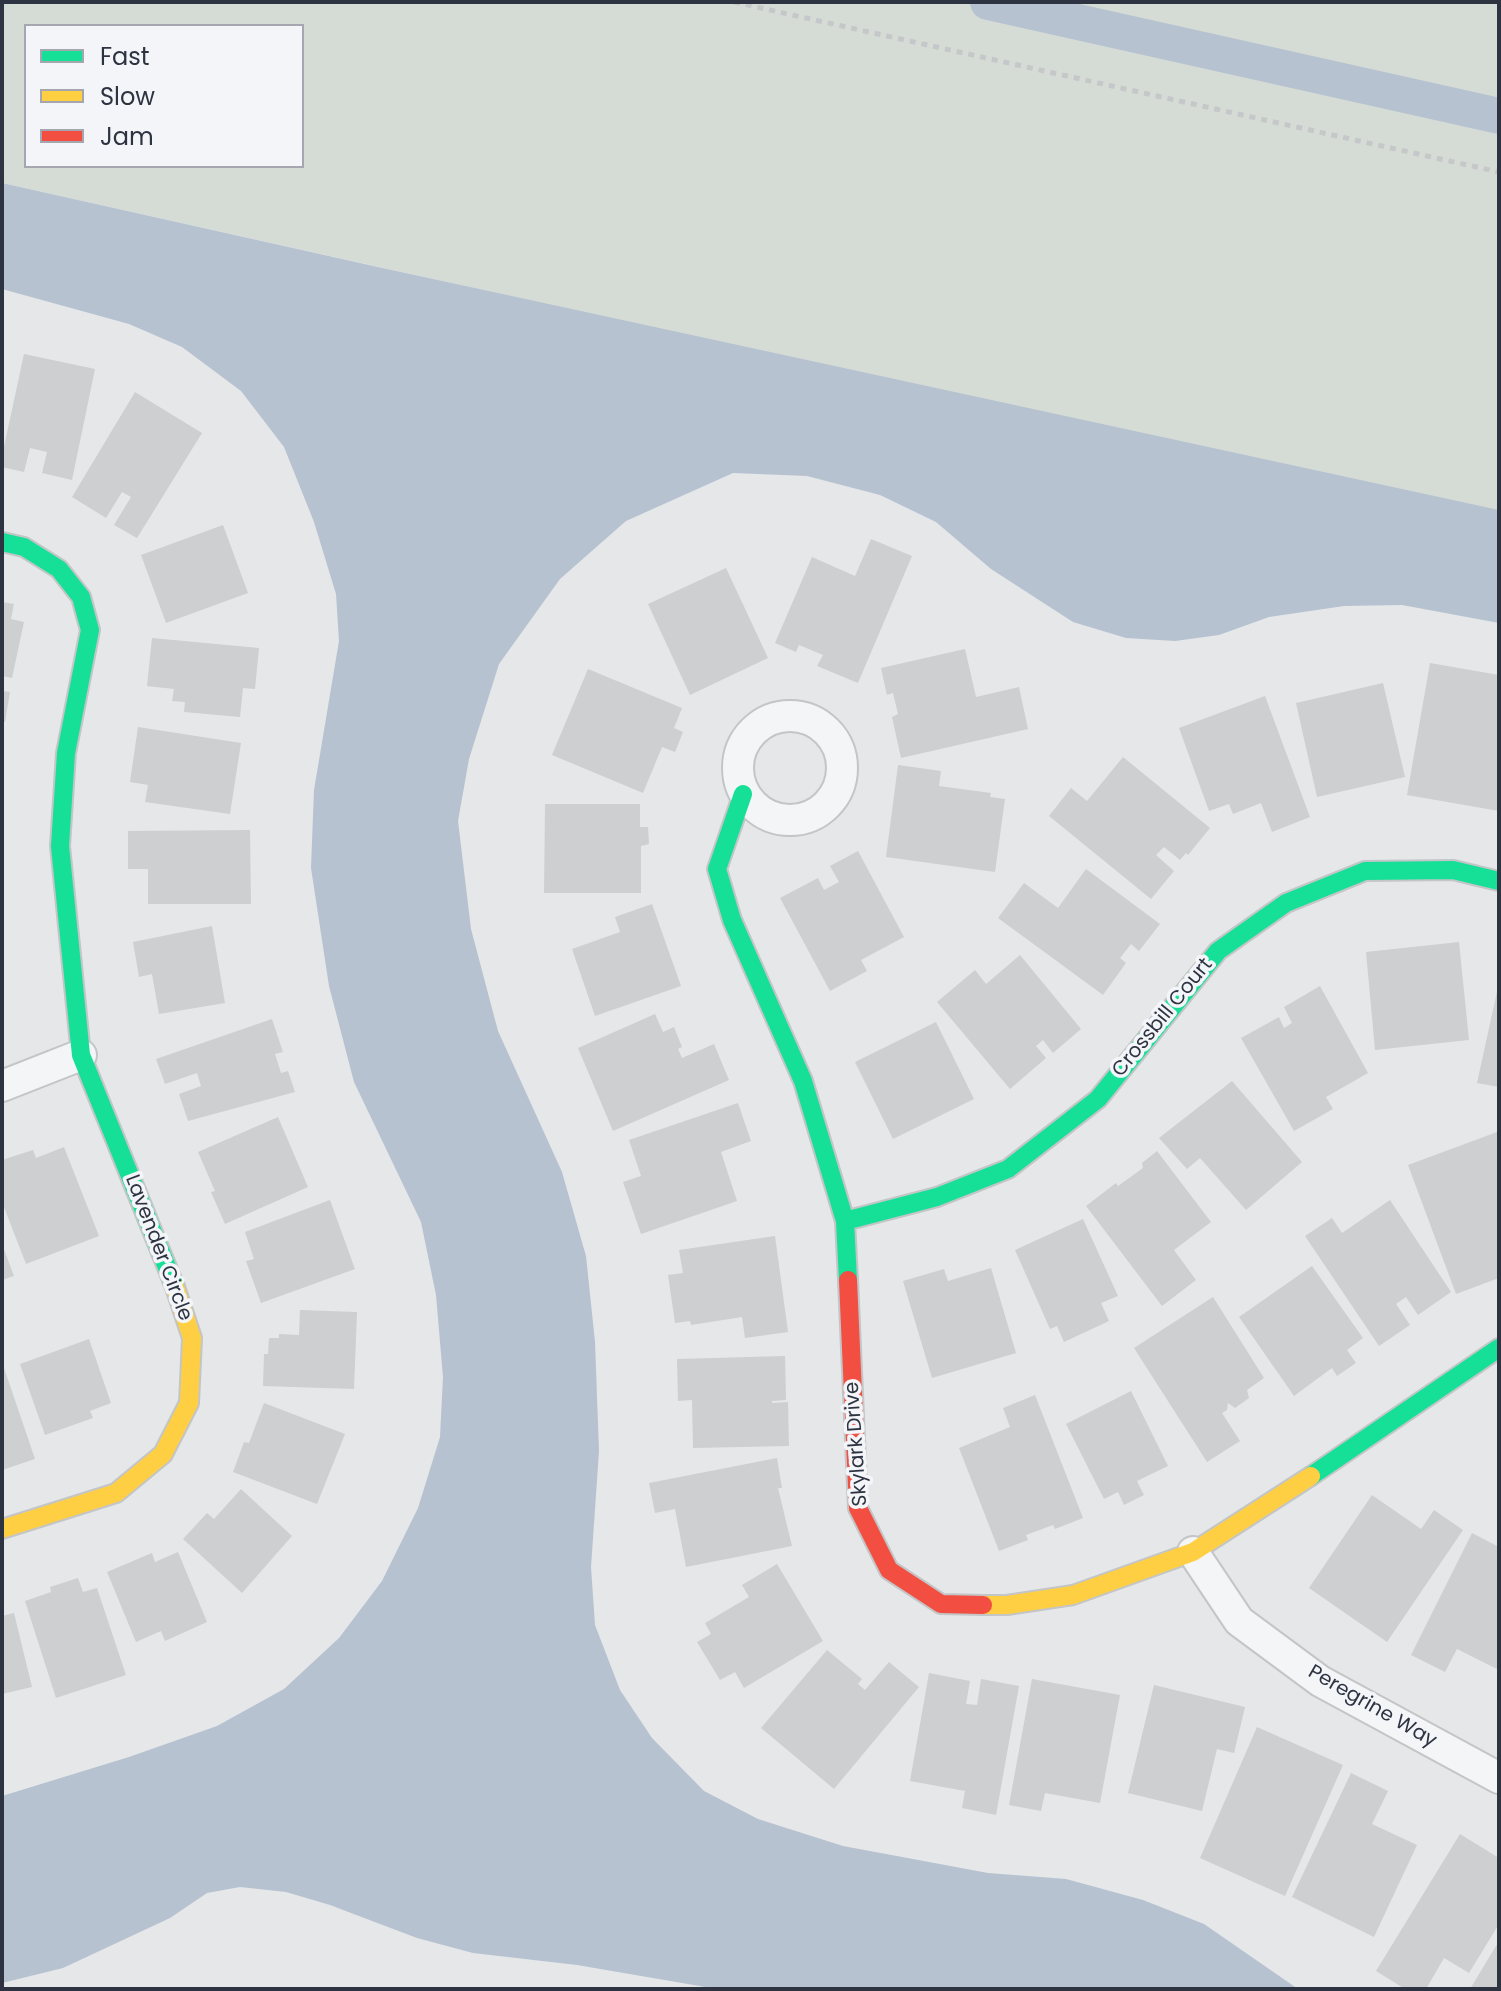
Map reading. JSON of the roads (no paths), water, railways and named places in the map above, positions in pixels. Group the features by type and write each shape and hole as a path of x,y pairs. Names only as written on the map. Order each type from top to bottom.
{"street":[{"name":"Lavender Circle","path":"2,542 24,547 59,569 81,597 90,630 66,753 60,846 81,1055 167,1262 192,1338 189,1403 163,1454 116,1493 2,1529"},
{"name":"Skylark Drive","path":"743,794 717,869 732,920 803,1081 845,1221 858,1508 889,1570 941,1604 1007,1605 1073,1595 1193,1552 1338,1459 1499,1348"},
{"name":"Crossbill Court","path":"845,1221 937,1197 1008,1169 1098,1099 1218,951 1286,903 1365,871 1453,870 1499,881"},
{"path":"2,1086 81,1055"},
{"name":"Peregrine Way","path":"1193,1552 1239,1621 1320,1681 1499,1778"}],"water":[{"path":"2,183 1499,510 1499,623 1402,605 1344,606 1269,617 1219,635 1175,641 1126,638 1073,622 991,569 936,522 880,495 807,476 733,473 626,521 560,579 499,664 469,759 458,821 471,929 498,1031 562,1172 586,1256 595,1342 599,1451 591,1567 595,1625 620,1690 652,1738 704,1791 758,1819 843,1846 988,1873 1066,1879 1143,1900 1204,1924 1298,1989 717,1989 577,1965 473,1953 417,1938 286,1892 240,1887 207,1893 170,1918 63,1968 2,1983 2,1796 217,1726 284,1689 339,1638 382,1581 418,1508 440,1437 443,1377 436,1295 421,1222 354,1082 329,986 311,868 314,790 339,641 336,594 314,522 284,447 241,391 182,347 129,324 2,289"}],"waterway":[{"path":"988,2 1499,116"}]}
